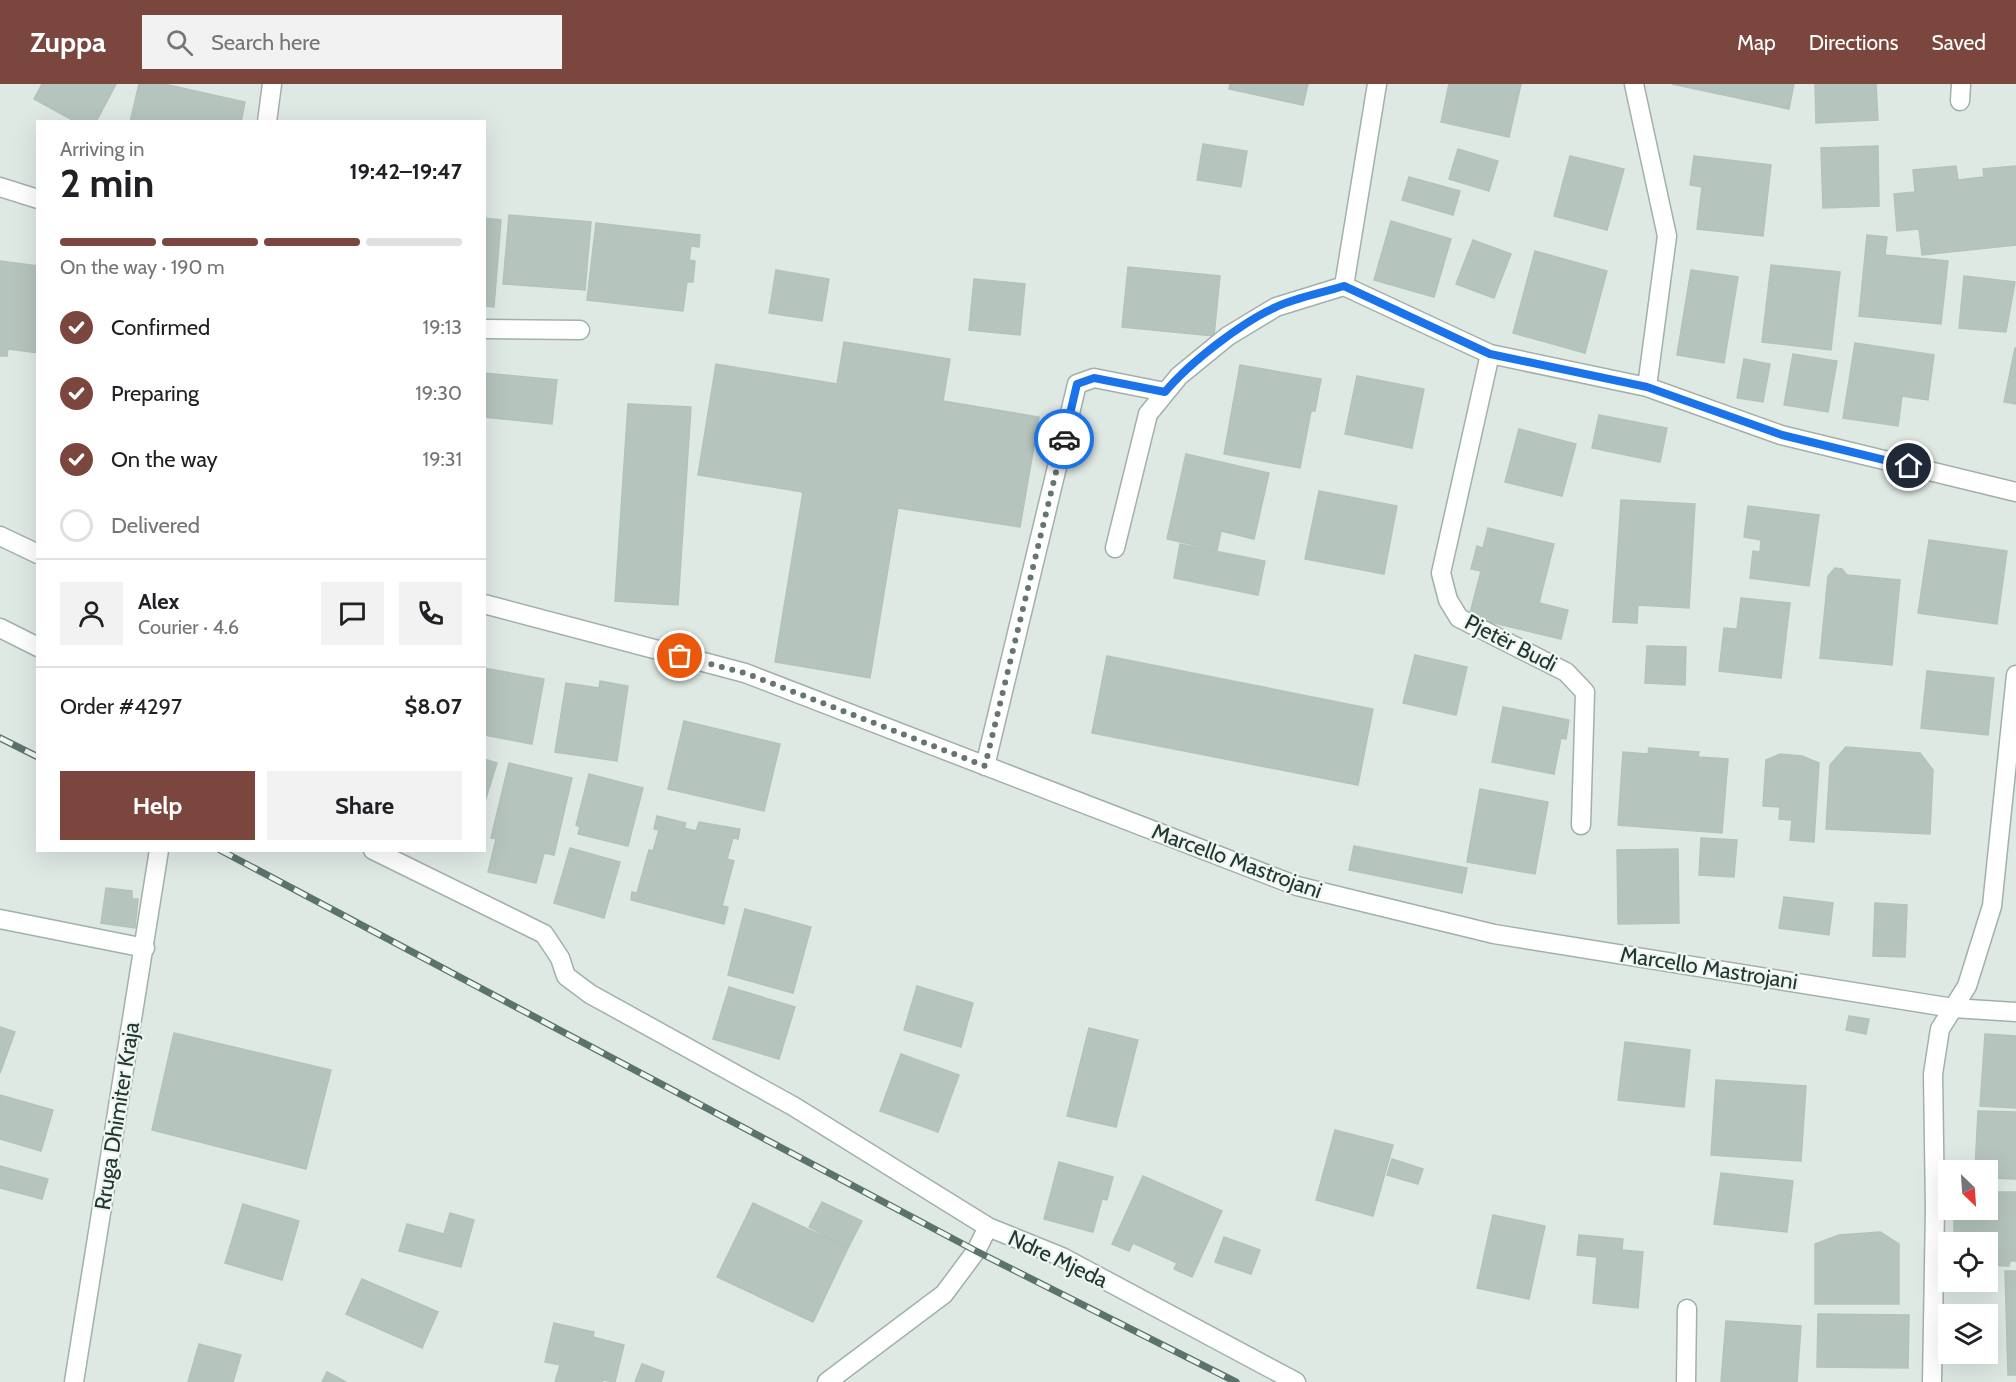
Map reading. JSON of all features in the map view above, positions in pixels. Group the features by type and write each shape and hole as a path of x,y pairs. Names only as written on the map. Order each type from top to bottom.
{"street":[{"path":"267,120 272,84"},
{"path":"1344,286 1377,84"},
{"path":"1634,84 1667,236 1647,387"},
{"path":"0,187 36,198"},
{"path":"1115,548 1148,414 1165,392 1179,376 1228,336 1276,307 1344,286 1490,354 1647,387 1782,435 2016,492"},
{"path":"486,329 580,330"},
{"name":"Pjetër Budi","path":"1490,354 1441,573 1448,600 1459,618 1566,672 1585,692 1581,825"},
{"path":"985,766 1077,384 1094,378 1165,392"},
{"path":"0,536 36,553"},
{"name":"Marcello Mastrojani","path":"486,605 745,673 1297,886 1494,934 1953,1008 2016,1012"},
{"path":"0,628 36,646"},
{"path":"1932,1382 1935,1209 1933,1074 1940,1029 1967,986 1992,906 2016,675"},
{"name":"Rruga Dhimiter Kraja","path":"74,1382 159,852"},
{"path":"377,852 544,934 560,958 566,976 590,994 812,1117 988,1227"},
{"path":"0,919 145,948"},
{"name":"Ndre Mjeda","path":"827,1382 944,1294 976,1251 988,1227 1062,1257 1296,1382"},
{"path":"1686,1382 1687,1309"}],"building":[{"path":"42,84 116,84 97,120 72,120 34,99"},
{"path":"139,84 164,84 245,102 241,120 130,120"},
{"path":"1230,84 1308,84 1303,105 1229,89"},
{"path":"1449,84 1521,84 1509,137 1441,122"},
{"path":"1672,84 1794,84 1789,109"},
{"path":"1815,84 1876,84 1878,120 1816,123"},
{"path":"1203,144 1247,151 1241,187 1197,180"},
{"path":"1878,146 1879,206 1823,208 1821,148"},
{"path":"1458,149 1498,161 1489,191 1449,179"},
{"path":"1570,156 1624,169 1607,230 1554,216"},
{"path":"1694,156 1771,165 1763,236 1697,229 1702,187 1690,185"},
{"path":"1956,166 1958,180 1984,177 1983,169 2016,166 2016,245 1922,255 1919,229 1897,231 1894,194 1915,192 1913,170"},
{"path":"1409,177 1460,191 1453,215 1402,200"},
{"path":"509,215 591,222 585,290 503,284"},
{"path":"486,218 501,220 494,307 486,306"},
{"path":"1391,221 1451,239 1434,297 1374,280"},
{"path":"596,223 700,235 699,247 691,246 689,260 695,261 693,282 687,282 683,311 587,300"},
{"path":"1867,235 1887,237 1885,255 1948,261 1941,324 1859,316"},
{"path":"1473,240 1511,254 1494,298 1456,284"},
{"path":"1535,251 1607,271 1585,353 1513,333"},
{"path":"0,261 36,266 36,353 8,349 7,356 0,356"},
{"path":"1771,265 1840,272 1831,350 1762,342"},
{"path":"1128,267 1220,276 1214,336 1122,327"},
{"path":"776,270 829,279 822,321 769,313"},
{"path":"1691,270 1738,277 1724,363 1677,355"},
{"path":"1964,276 2015,282 2006,332 1959,328"},
{"path":"974,279 1025,284 1020,335 969,330"},
{"path":"844,342 950,359 943,401 1039,417 1020,527 898,508 870,678 775,662 803,492 698,475 716,364 837,384"},
{"path":"1855,343 1934,355 1928,400 1902,396 1898,426 1843,418"},
{"path":"2016,349 2016,404 2004,402"},
{"path":"1793,354 1837,361 1828,412 1784,405"},
{"path":"1744,359 1770,364 1763,402 1737,398"},
{"path":"1240,365 1321,379 1315,411 1311,411 1300,468 1224,454"},
{"path":"486,373 557,380 552,424 486,417"},
{"path":"1357,376 1424,389 1412,448 1345,434"},
{"path":"628,404 691,407 678,605 615,601"},
{"path":"1599,415 1667,428 1660,462 1592,448"},
{"path":"1519,429 1576,444 1562,496 1505,482"},
{"path":"1186,454 1269,473 1254,539 1221,531 1217,550 1167,539"},
{"path":"1319,491 1397,506 1384,574 1305,559"},
{"path":"1621,500 1695,504 1689,608 1638,605 1637,623 1613,622"},
{"path":"1748,506 1819,515 1809,586 1750,578 1753,551 1760,552 1761,540 1744,537"},
{"path":"1488,528 1554,544 1539,603 1568,610 1561,639 1469,617 1481,571 1471,569 1477,546 1483,548"},
{"path":"1929,540 2007,551 1997,624 1918,613"},
{"path":"1180,544 1265,561 1258,595 1174,578"},
{"path":"1835,568 1842,569 1847,575 1900,580 1892,665 1820,658 1828,576"},
{"path":"1741,598 1790,603 1781,678 1719,671 1724,628 1737,629"},
{"path":"1647,646 1686,647 1685,685 1645,683"},
{"path":"1415,655 1467,667 1456,715 1403,703"},
{"path":"1107,656 1373,709 1358,785 1092,733"},
{"path":"486,668 544,679 532,744 486,735"},
{"path":"1927,671 1994,678 1988,735 1921,728"},
{"path":"600,681 628,686 617,761 555,752 566,683 599,688"},
{"path":"1503,707 1569,720 1566,739 1561,738 1554,774 1492,762"},
{"path":"684,721 780,744 764,811 668,789"},
{"path":"1846,747 1920,753 1933,770 1930,834 1826,829 1830,765"},
{"path":"1649,748 1699,752 1698,757 1728,759 1722,833 1618,825 1623,752 1648,754"},
{"path":"1780,754 1802,756 1819,763 1814,842 1790,840 1792,820 1779,819 1780,807 1763,806 1766,760"},
{"path":"486,760 497,763 486,799"},
{"path":"509,763 572,778 554,855 544,853 536,883 488,872 496,839 491,838"},
{"path":"589,774 643,788 628,846 578,834 580,827 576,825"},
{"path":"1480,789 1548,802 1535,874 1467,862"},
{"path":"657,816 686,823 684,828 696,831 699,822 740,829 738,839 733,838 727,859 734,861 722,906 728,907 724,924 631,900 632,892 637,893 649,850 653,851 659,830 654,829"},
{"path":"1701,838 1737,840 1734,877 1699,875"},
{"path":"1354,846 1467,868 1462,893 1349,870"},
{"path":"570,848 620,862 604,918 554,903"},
{"path":"1678,849 1679,923 1618,924 1617,850"},
{"path":"106,888 132,891 132,899 138,899 135,928 101,923"},
{"path":"1784,897 1833,903 1829,935 1779,928"},
{"path":"1875,903 1907,905 1905,957 1873,956"},
{"path":"745,909 811,927 793,993 728,975"},
{"path":"917,986 973,1003 961,1047 904,1030"},
{"path":"729,987 795,1007 779,1059 713,1039"},
{"path":"1849,1016 1869,1019 1866,1034 1846,1030"},
{"path":"0,1027 15,1032 0,1073"},
{"path":"1089,1028 1138,1040 1116,1127 1067,1116"},
{"path":"174,1033 331,1070 306,1169 152,1130"},
{"path":"1985,1034 2016,1036 2016,1108 1980,1106"},
{"path":"1625,1042 1690,1050 1684,1107 1618,1100"},
{"path":"901,1054 959,1075 938,1132 880,1111"},
{"path":"1716,1080 1806,1086 1801,1161 1711,1155"},
{"path":"0,1095 53,1110 41,1151 0,1139"},
{"path":"1978,1111 2016,1112 2016,1179 1998,1178 1998,1160 1976,1160"},
{"path":"1335,1130 1393,1145 1373,1216 1316,1200"},
{"path":"1392,1159 1423,1169 1418,1184 1387,1175"},
{"path":"1059,1162 1113,1177 1107,1200 1102,1199 1093,1232 1044,1219"},
{"path":"0,1166 48,1179 42,1199 0,1188"},
{"path":"1721,1173 1793,1181 1787,1232 1714,1224"},
{"path":"1143,1176 1222,1211 1192,1277 1174,1269 1177,1263 1133,1243 1129,1251 1112,1244"},
{"path":"1998,1192 2016,1192 2016,1261 2010,1261 2009,1266 1998,1265 1998,1232 1954,1232 1954,1220 1998,1220"},
{"path":"822,1202 862,1221 848,1248 809,1227"},
{"path":"753,1203 848,1248 813,1322 717,1277"},
{"path":"243,1204 299,1221 282,1280 225,1263"},
{"path":"450,1213 474,1220 461,1267 399,1251 407,1224 444,1234"},
{"path":"1493,1215 1545,1226 1529,1299 1477,1288"},
{"path":"1880,1232 1899,1244 1899,1304 1815,1304 1815,1244 1839,1235"},
{"path":"1579,1235 1623,1239 1622,1250 1643,1252 1638,1308 1593,1303 1597,1257 1577,1255"},
{"path":"1224,1237 1260,1250 1251,1274 1215,1262"},
{"path":"2005,1271 2016,1271 2016,1375 2008,1375"},
{"path":"362,1279 438,1312 422,1348 346,1314"},
{"path":"1818,1314 1909,1315 1908,1368 1817,1367"},
{"path":"1726,1321 1801,1326 1797,1382 1721,1382"},
{"path":"554,1323 594,1332 593,1337 624,1345 615,1382 603,1380 602,1382 555,1382 560,1365 545,1362"},
{"path":"199,1344 241,1355 233,1382 188,1382"},
{"path":"642,1364 664,1372 661,1382 635,1382"},
{"path":"327,1372 346,1382 322,1382"}],"railway":[{"path":"0,738 36,756"},
{"path":"224,852 976,1251 1236,1382"}],"way so far":[{"path":"680,656 745,673 985,766 1064,439"}],"route":[{"path":"1064,439 1077,384 1085,379 1094,378 1165,392 1179,376 1228,336 1276,307 1344,286 1490,354 1647,387 1782,435 1909,466"}]}
